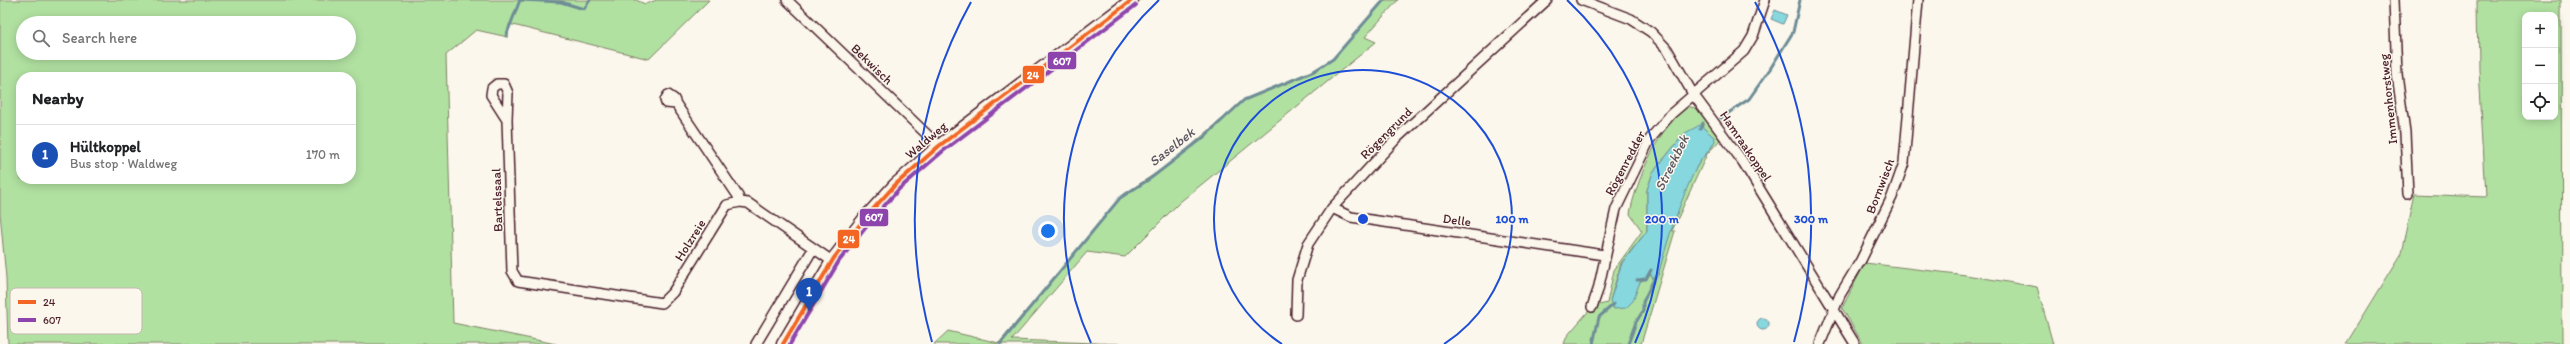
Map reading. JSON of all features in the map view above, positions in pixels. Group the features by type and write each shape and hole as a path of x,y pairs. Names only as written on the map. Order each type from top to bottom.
{"main road":[{"name":"Waldweg","path":"783,344 832,262 865,218 895,185 939,146 1132,0"}],"street":[{"name":"Bekwisch","path":"787,0 939,146"},
{"name":"Rögengrund","path":"1296,315 1297,280 1308,244 1332,208 1398,137 1547,0"},
{"name":"Hamraakoppel","path":"1581,0 1631,19 1651,32 1667,49 1693,94 1743,162 1855,344"},
{"name":"Rögenredder","path":"1592,307 1598,290 1604,255 1616,209 1635,166 1650,139 1671,114 1744,51 1753,36 1765,0"},
{"name":"Bornwisch","path":"1820,344 1834,310 1892,196 1904,162 1918,0"},
{"name":"Immenhorstweg","path":"2394,0 2396,74 2405,133 2408,194"},
{"path":"676,104 738,196 740,202 748,203 832,262"},
{"name":"Bartelssaal","path":"507,120 512,271 514,278 522,283 656,303 667,299"},
{"name":"Holzreie","path":"667,299 727,205 740,202"},
{"name":"Delle","path":"1332,208 1351,217 1604,255"},
{"path":"756,343 813,249"}],"green space":[{"path":"0,0 636,0 645,4 657,0 709,0 649,59 509,24 508,37 476,30 446,55 453,323 556,344 8,344 6,278 0,213"},
{"path":"1384,0 1398,0 1365,37 1376,42 1180,202 1125,257 1087,252 1012,340 1123,344 934,344 948,331 999,343 1124,194 1170,164 1244,100 1298,79 1327,63 1337,55"},
{"path":"2478,0 2561,0 2562,344 2346,344 2402,253 2415,194 2486,197 2479,70"},
{"path":"1687,107 1693,107 1703,113 1720,140 1707,154 1672,231 1675,231 1641,344 1564,344 1567,336 1592,307 1607,303 1614,270 1642,231 1630,214 1637,188 1650,155 1668,125 1677,114","holes":["1705,129 1708,132 1712,147 1702,158 1686,189 1672,225 1658,275 1650,272 1614,309 1610,301 1621,263 1647,231 1647,190 1653,172 1685,133"]},
{"path":"1865,263 1966,275 2037,287 2053,344 1863,344 1842,308"}],"water":[{"path":"1775,10 1787,15 1783,24 1771,19"},
{"path":"1700,125 1714,137 1715,141 1697,166 1685,193 1670,233 1658,275 1654,280 1650,273 1648,277 1641,279 1633,301 1626,308 1614,309 1610,301 1622,263 1647,231 1647,190 1653,172 1685,133"},
{"path":"1763,318 1767,320 1769,324 1767,328 1763,330 1759,328 1757,324 1759,320"}],"waterway":[{"path":"506,36 520,0 561,2 584,9 590,0"},
{"name":"Saselbek","path":"1000,344 1120,198 1151,178 1203,138 1244,100 1314,71 1333,59 1384,0"},
{"name":"Streekbek","path":"1721,118 1749,99 1770,69 1793,32 1800,0"},
{"name":"Streekbek","path":"1700,129 1703,123"},
{"path":"1637,280 1646,279 1651,270"},
{"name":"Streekbek","path":"1628,344 1636,322 1643,311 1643,302 1655,277"},
{"path":"1593,344 1599,317 1614,304"}],"transit line":[{"name":"24","path":"783,344 834,258 865,218 895,185 939,146 1132,0"},
{"name":"607","path":"790,344 839,261 899,189 943,151 1136,5"}],"place":[{"name":"Hültkoppel","path":"809,311"}]}
